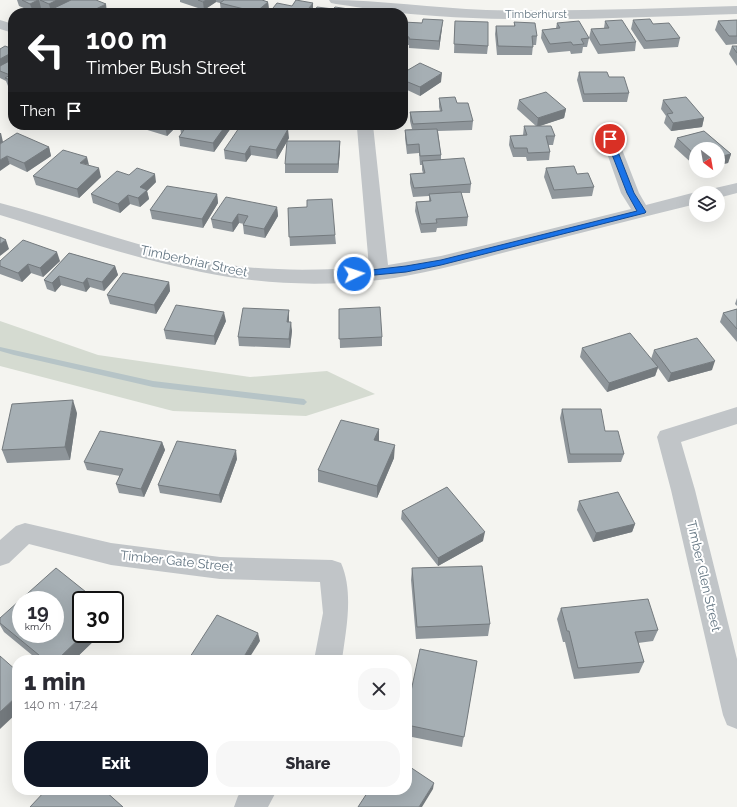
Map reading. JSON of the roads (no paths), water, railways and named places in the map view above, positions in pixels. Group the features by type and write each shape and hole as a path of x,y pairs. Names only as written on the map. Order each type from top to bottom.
{"street":[{"name":"Timberhurst","path":"336,0 398,8"},
{"name":"Timberhurst","path":"408,9 483,14 594,14 737,10"},
{"path":"365,130 379,273"},
{"path":"610,139 630,193 642,212"},
{"path":"725,191 737,188"},
{"name":"Timberbriar Street","path":"0,209 109,242 202,266 244,273 285,276 329,276 379,273 441,262 689,200"},
{"name":"Timber Glen Street","path":"737,415 668,437 683,490 737,715"},
{"name":"Timber Gate Street","path":"0,555 25,533 111,554 220,568 332,571 336,613 329,655"},
{"path":"249,807 258,795"}],"waterway":[{"path":"0,349 153,384 304,402"}]}
